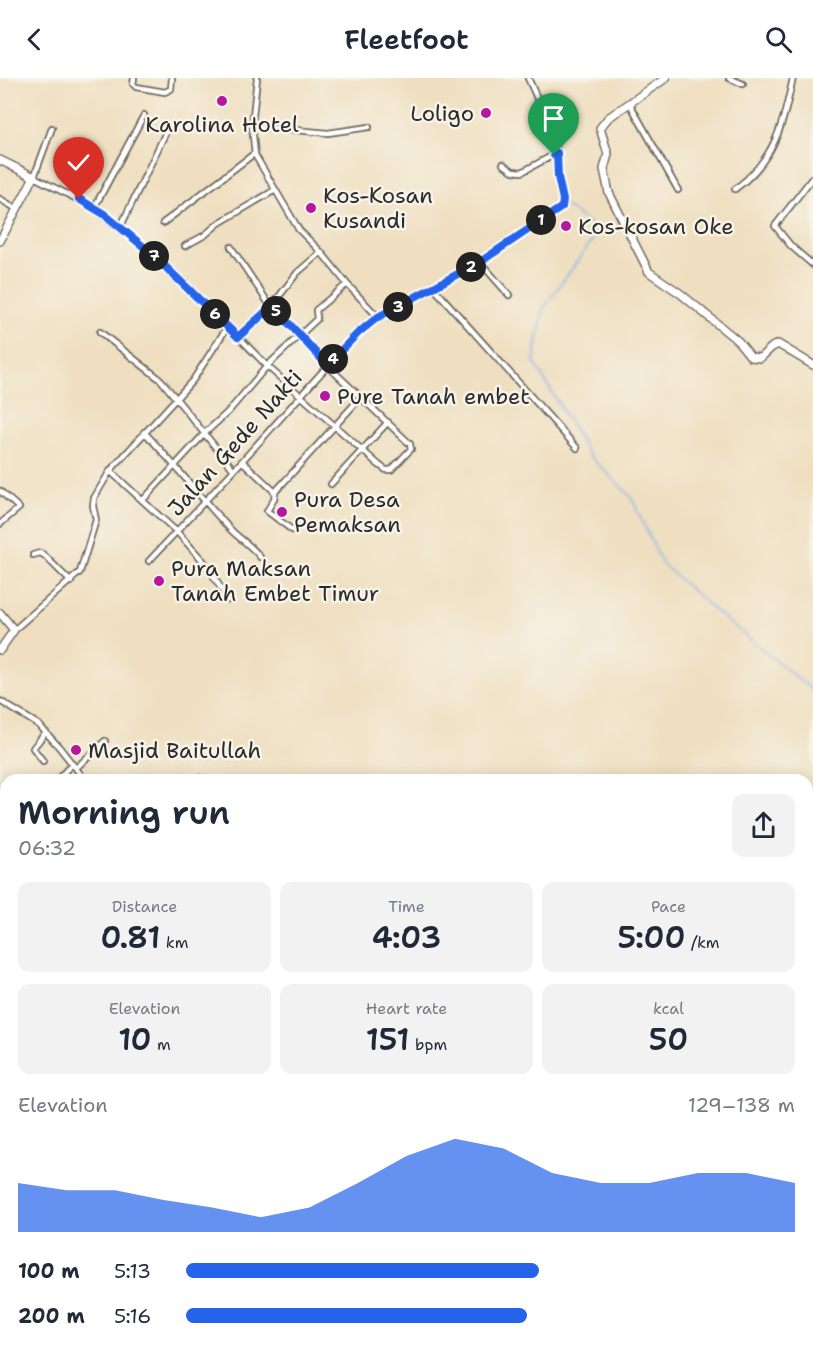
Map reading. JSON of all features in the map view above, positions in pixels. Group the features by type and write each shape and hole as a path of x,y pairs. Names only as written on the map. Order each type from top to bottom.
{"street":[{"path":"134,78 133,84 138,88 168,92 171,89 172,78"},
{"path":"257,78 252,126 255,153 274,190 299,230 378,317"},
{"path":"666,78 608,118 600,128 608,154 603,169 612,199 649,272 681,294 738,341 751,357 760,358 778,344 813,365"},
{"path":"729,78 743,84"},
{"path":"735,189 760,166 773,146 784,121 793,78"},
{"name":"Jalan Gede Nakti","path":"149,561 358,333 378,317 480,262 563,204 553,155 554,134 528,80"},
{"path":"630,104 678,190"},
{"path":"94,208 144,115"},
{"path":"252,126 328,133 369,128"},
{"path":"0,241 34,177 52,128"},
{"path":"120,228 166,132"},
{"path":"163,223 255,153"},
{"path":"503,164 513,171 522,172 553,155"},
{"path":"0,160 94,208 120,228 150,252 267,366 334,426 379,465 386,470 391,470 410,450 410,444 327,365 271,307 231,247"},
{"path":"813,177 775,226 791,246 813,265"},
{"path":"185,246 205,236 219,223 274,190"},
{"path":"0,199 17,208"},
{"path":"238,337 271,307 297,273 321,252"},
{"path":"480,262 509,296"},
{"path":"143,500 205,433 229,411 267,366 316,319 316,310 347,284"},
{"path":"434,288 577,448"},
{"path":"0,650 14,630 71,582 82,569 96,520 94,498 110,471 177,399 205,364 228,326"},
{"path":"100,332 160,380 234,470"},
{"path":"292,530 267,510 274,499 275,492 361,397"},
{"path":"331,484 388,422"},
{"path":"144,432 176,465 232,531 252,547 260,557"},
{"path":"242,461 275,492"},
{"path":"110,471 177,532 206,564 228,600"},
{"path":"0,491 19,508 0,524"},
{"path":"33,555 40,553 44,555 71,582"},
{"path":"0,613 14,630"},
{"path":"0,701 35,722 46,732 80,774"},
{"path":"43,761 33,748 46,732"},
{"path":"64,774 105,741"}],"waterway":[{"path":"534,95 551,154"},
{"path":"552,159 556,174"},
{"path":"558,188 560,201"},
{"path":"563,204 599,231 543,309 534,362 589,455 631,497 662,564 813,691"}],"place":[{"name":"Karolina Hotel","path":"222,101"},
{"name":"Loligo","path":"486,113"},
{"name":"Kos-Kosan Kusandi","path":"311,208"},
{"name":"Kos-kosan Oke","path":"566,226"},
{"name":"Pure Tanah embet","path":"325,396"},
{"name":"Pura Desa Pemaksan","path":"282,512"},
{"name":"Pura Maksan Tanah Embet Timur","path":"159,581"},
{"name":"Masjid Baitullah","path":"76,750"}],"route":[{"path":"79,199 104,214 150,252 238,337 271,307 327,365 358,333 378,317 480,262 562,207 557,153 554,155"}]}
